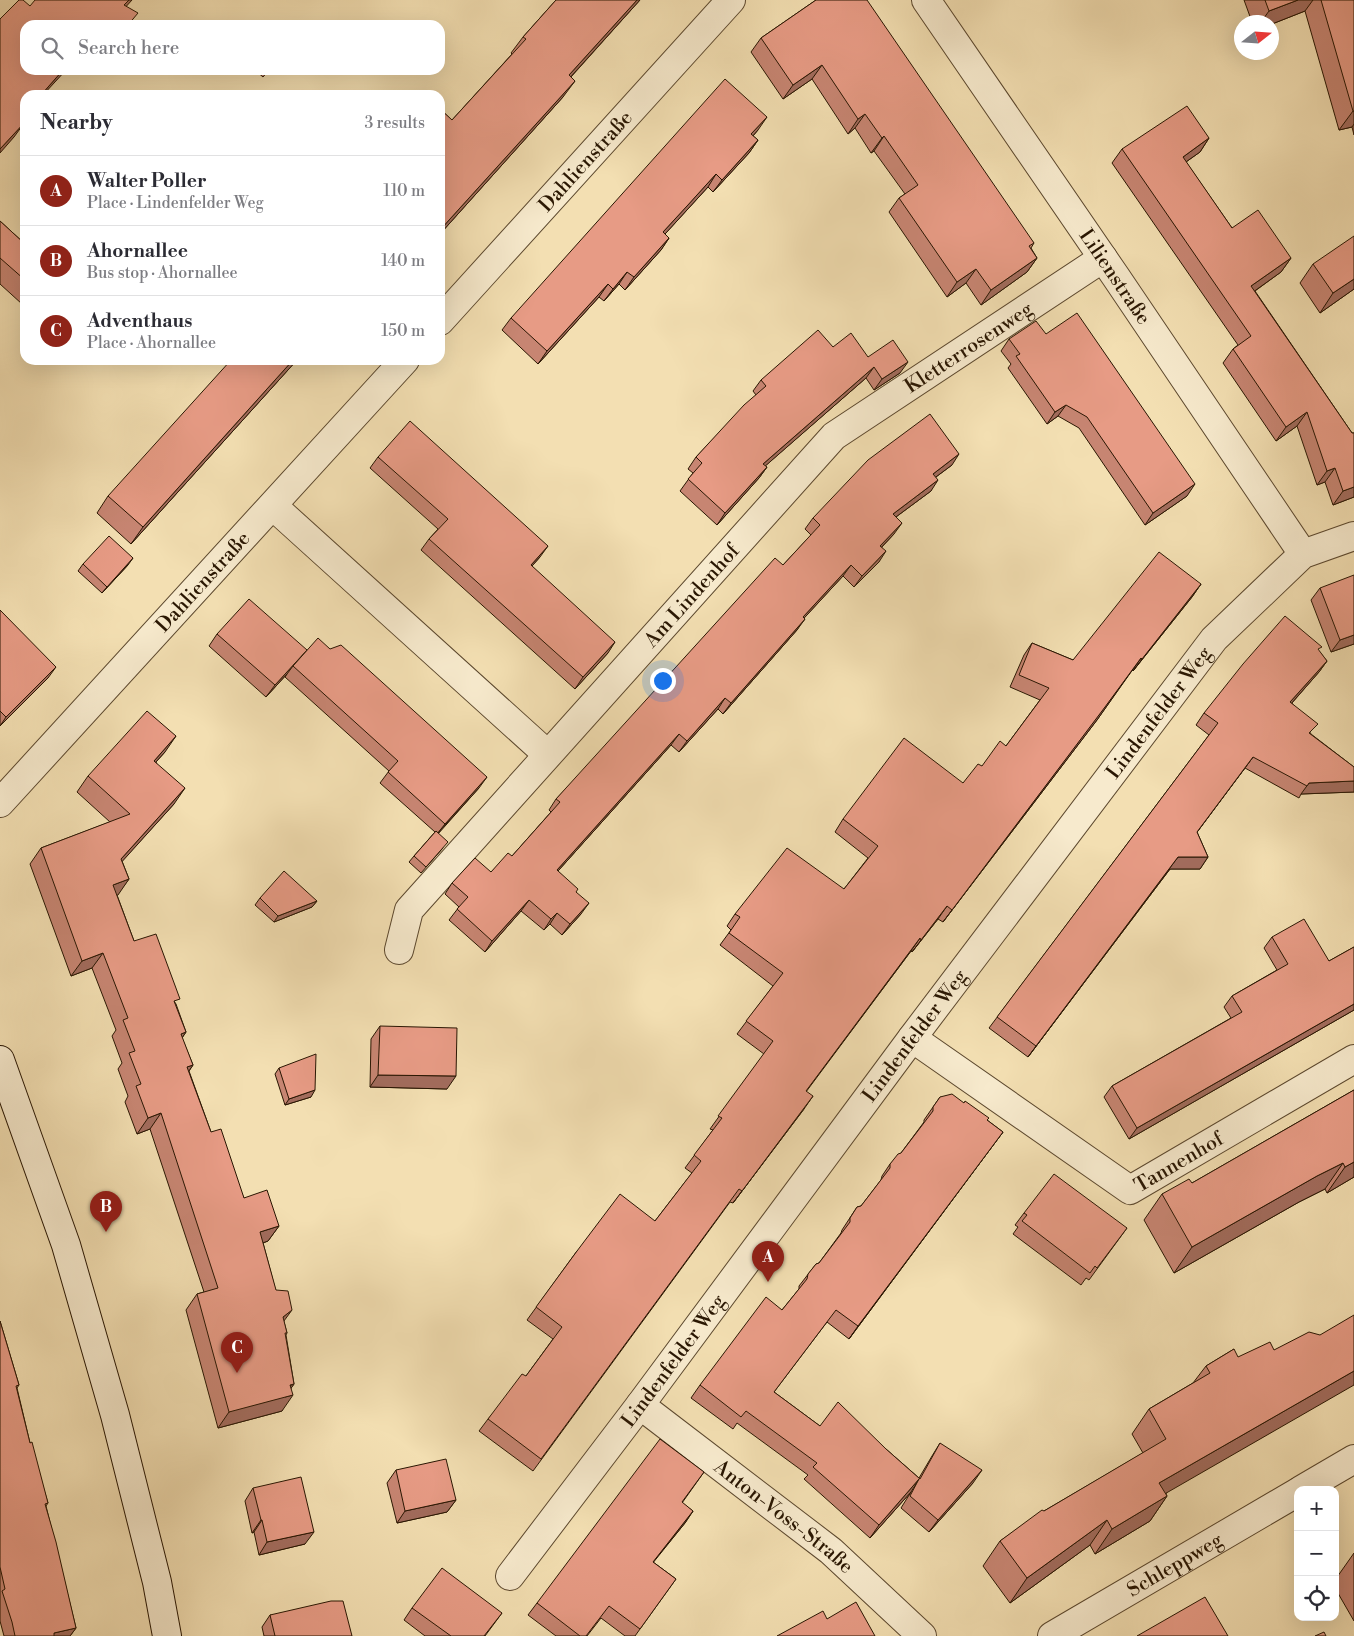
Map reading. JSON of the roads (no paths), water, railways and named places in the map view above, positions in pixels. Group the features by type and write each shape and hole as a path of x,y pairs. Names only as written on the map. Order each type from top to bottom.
{"street":[{"name":"Dahlienstraße","path":"445,315 731,0"},
{"name":"Lilienstraße","path":"926,0 1103,258 1302,554"},
{"name":"Kletterrosenweg","path":"834,436 1103,258"},
{"name":"Dahlienstraße","path":"0,803 400,365"},
{"name":"Am Lindenhof","path":"399,950 409,910 834,436"},
{"path":"273,506 547,754"},
{"name":"Lindenfelder Weg","path":"510,1576 640,1405 912,1038 1214,639 1302,554 1354,536"},
{"name":"Tannenhof","path":"912,1038 1130,1190 1354,1059"},
{"path":"0,1060 66,1245 115,1415 157,1582 167,1636"},
{"name":"Anton-Voss-Straße","path":"640,1405 832,1551 922,1636"},
{"path":"1308,1486 1354,1459"},
{"name":"Schleppweg","path":"1052,1636 1294,1494"}],"place":[{"name":"Ahornallee","path":"106,1232"},
{"name":"Walter Poller","path":"768,1282"},
{"name":"Adventhaus","path":"237,1373"}]}
